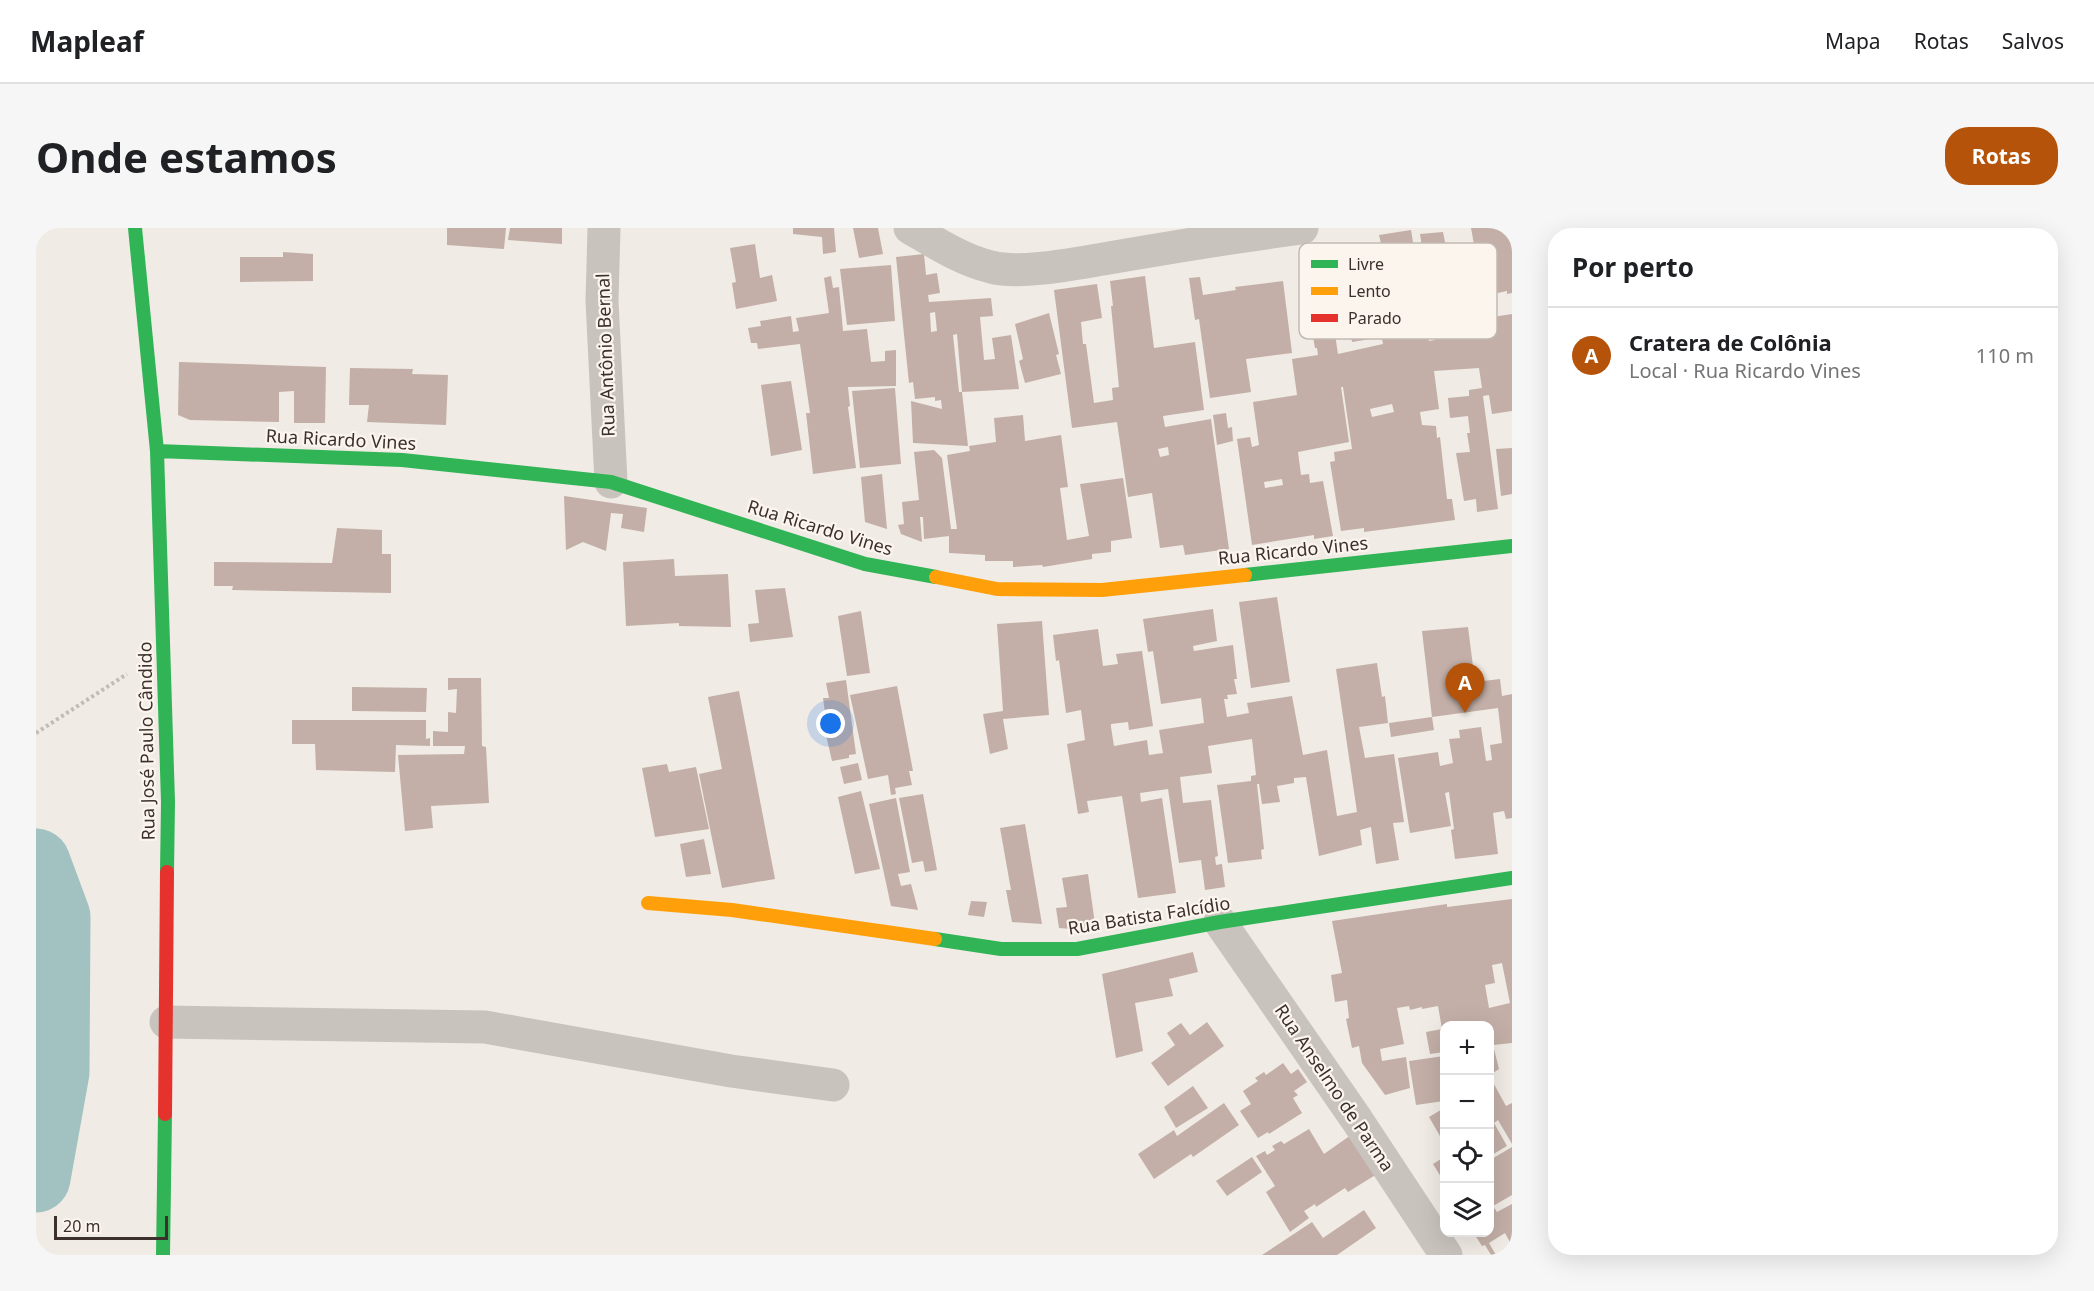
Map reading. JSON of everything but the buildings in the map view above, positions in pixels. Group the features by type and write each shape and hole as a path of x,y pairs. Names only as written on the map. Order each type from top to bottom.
{"street":[{"name":"Rua José Paulo Cândido","path":"135,228 158,451 168,802 162,1255"},
{"name":"Rua Antônio Bernal","path":"604,228 602,301 611,482"},
{"path":"910,228 967,260 994,268 1015,269 1056,267 1302,228"},
{"name":"Rua Ricardo Vines","path":"158,451 402,460 611,482 865,564 997,589 1102,590 1512,546"},
{"name":"Rua Batista Falcídio","path":"648,903 732,910 1000,949 1077,949 1220,922 1512,878"},
{"name":"Rua Anselmo de Parma","path":"1220,922 1357,1119 1446,1255"},
{"path":"166,1022 485,1027 731,1071 833,1085"}],"path":[{"path":"36,733 163,650"}],"waterway":[{"path":"36,863 56,917 55,1072 36,1178"}],"traffic: fast":[{"path":"135,228 157,451 168,802 167,872"},
{"path":"157,451 402,460 611,482 865,564 936,577"},
{"path":"1245,575 1512,546"},
{"path":"935,939 1001,949 1077,949 1220,922 1512,878"},
{"path":"163,1255 165,1114"}],"traffic: slow":[{"path":"936,577 997,589 1102,590 1245,575"},
{"path":"648,903 732,910 935,939"}],"traffic: jam":[{"path":"165,1114 167,872"}],"place":[{"name":"Cratera de Colônia","path":"1465,713"}]}
